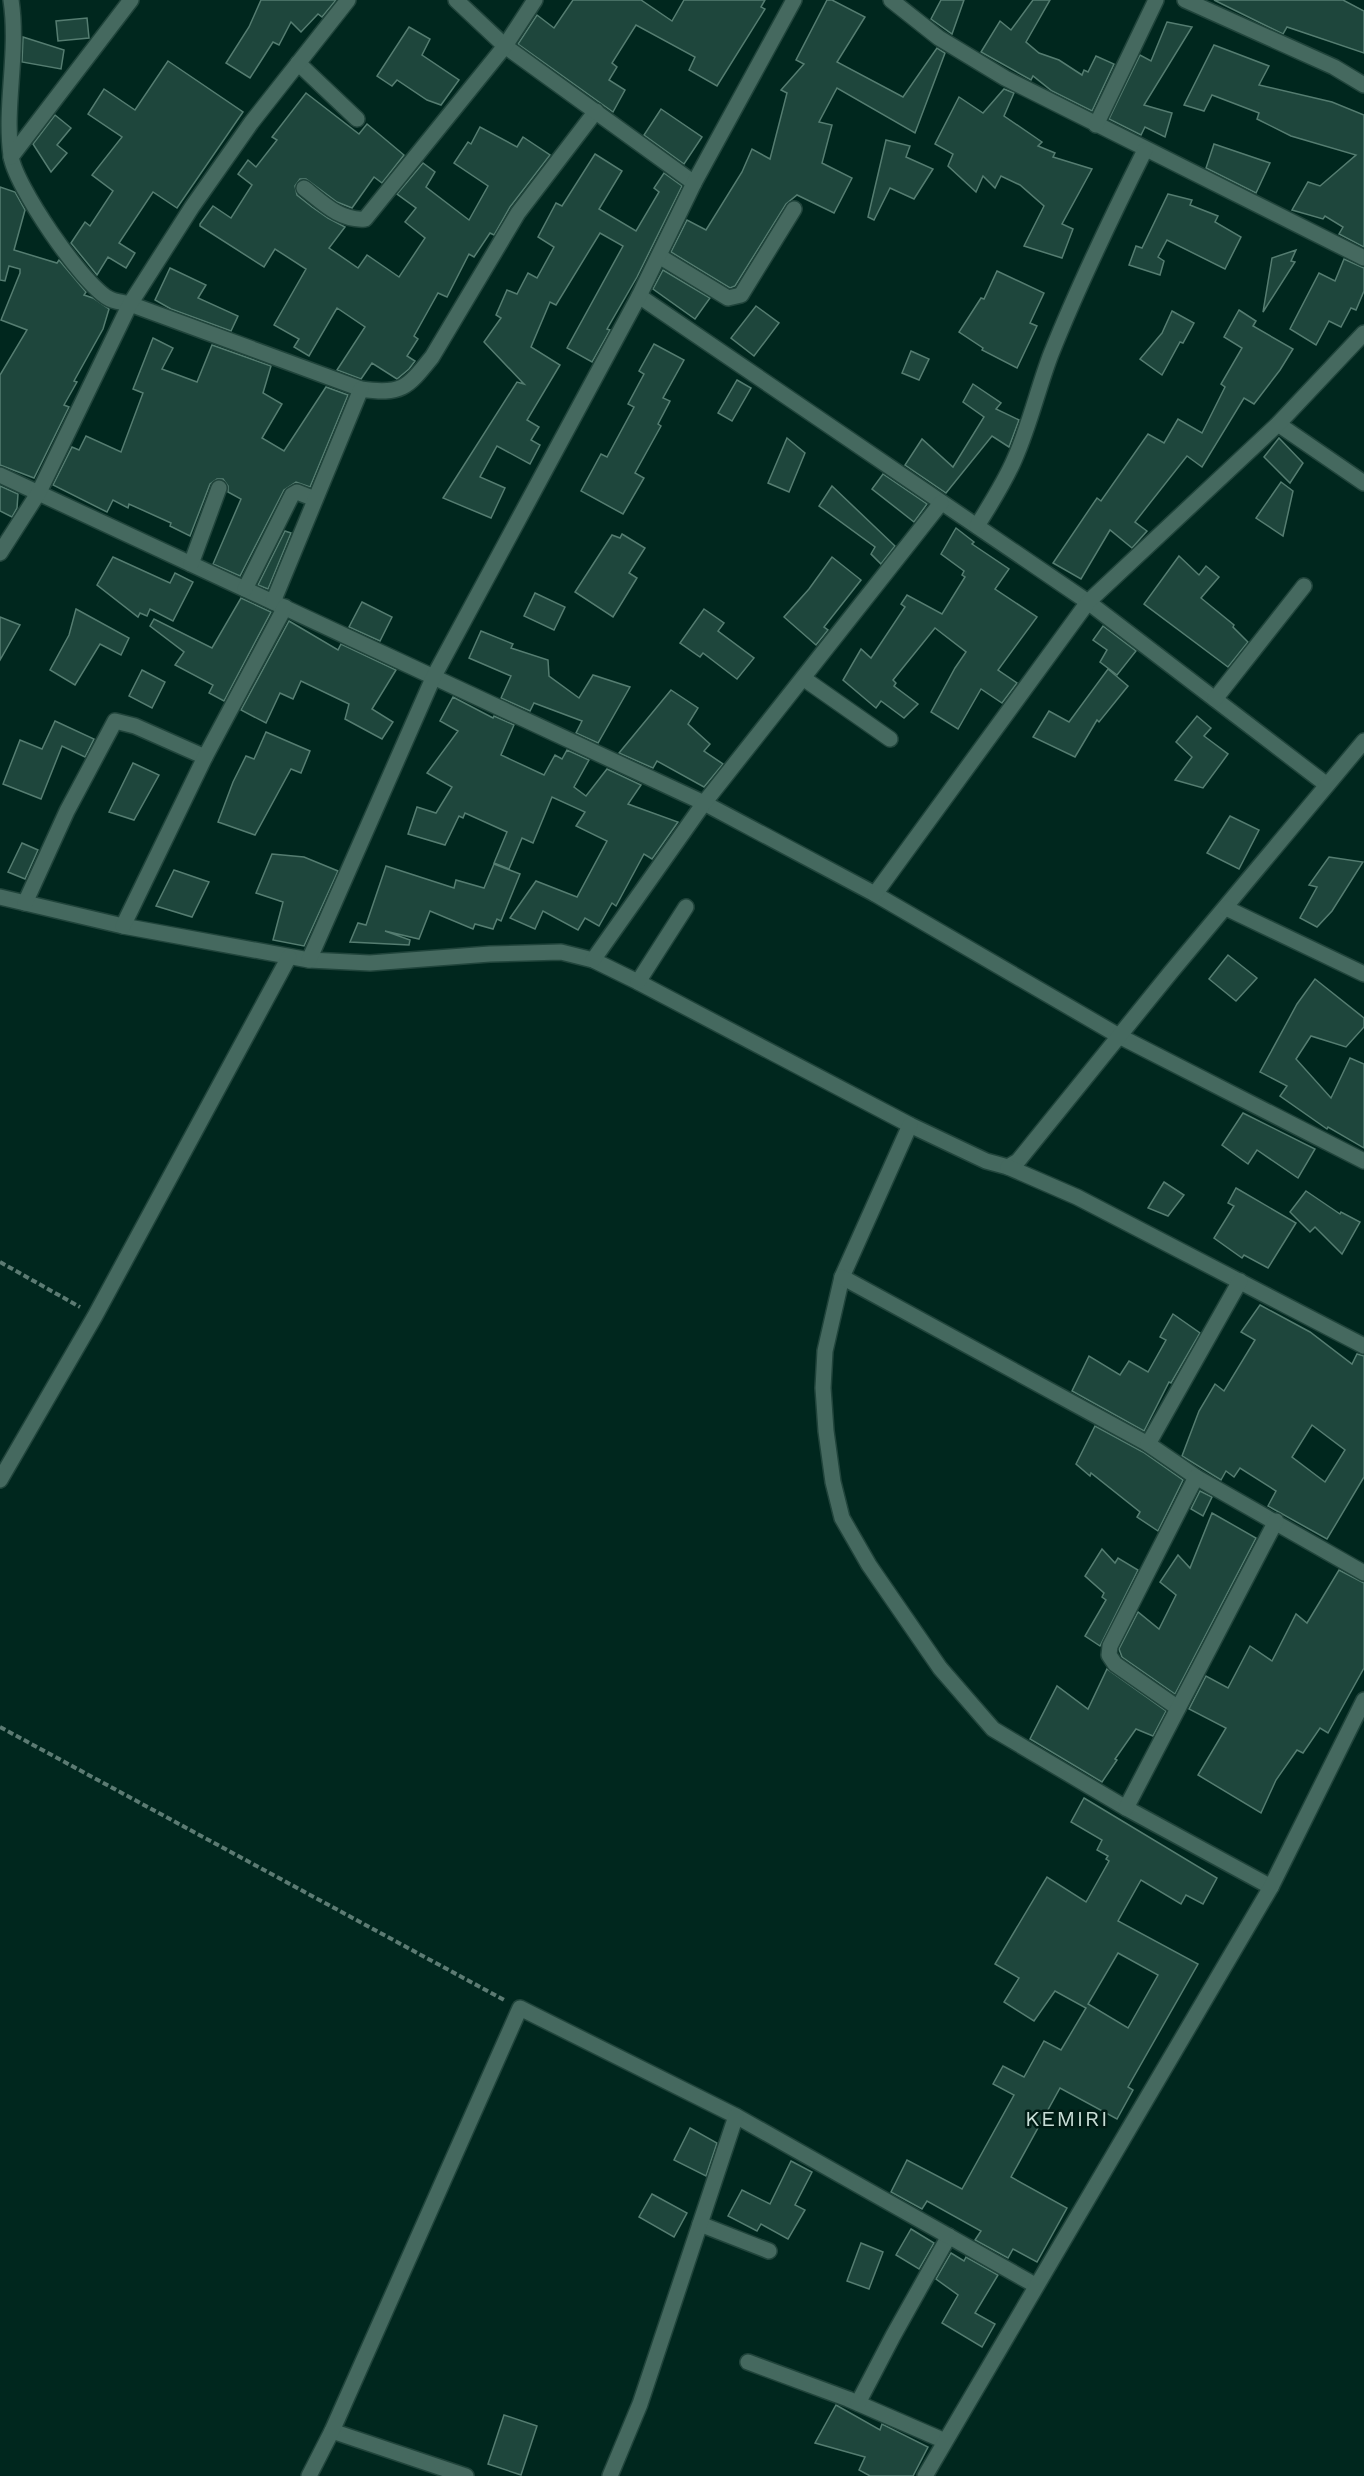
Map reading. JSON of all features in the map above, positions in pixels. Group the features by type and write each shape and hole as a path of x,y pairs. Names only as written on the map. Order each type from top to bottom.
{"street":[{"path":"11,0 15,27 9,103 11,157 15,170 38,211 83,276 110,299 130,304 361,389 385,393 403,388 416,376 432,357 518,213 596,111"},
{"path":"11,157 131,0"},
{"path":"0,553 39,492 130,304 251,123 348,0"},
{"path":"456,0 505,46 694,183"},
{"path":"304,188 341,216 352,220 365,219 505,46 535,0"},
{"path":"309,960 434,676 639,296 694,183 794,0"},
{"path":"891,0 939,38 977,62 1145,150 1364,258"},
{"path":"1096,125 1156,0"},
{"path":"1185,0 1334,67 1364,85"},
{"path":"298,63 357,119"},
{"path":"977,526 1013,464 1054,346 1112,215 1145,150"},
{"path":"658,256 728,298 741,295 794,209"},
{"path":"639,296 1088,602 1328,784"},
{"path":"875,894 1088,602 1278,424 1364,333"},
{"path":"123,926 279,605 315,499 361,389"},
{"path":"1278,424 1364,483"},
{"path":"0,475 704,802 875,894 1119,1036 1364,1161"},
{"path":"191,564 219,488"},
{"path":"245,589 292,495 297,492 315,499"},
{"path":"593,960 704,802 941,503"},
{"path":"1215,699 1304,586"},
{"path":"803,678 890,739"},
{"path":"25,903 67,811 115,721 135,726 205,757"},
{"path":"1008,1167 1018,1161 1364,741"},
{"path":"0,897 123,926 309,960 370,963 542,952 561,952 593,960 910,1125 986,1161 1008,1167 1077,1197 1364,1346"},
{"path":"638,982 686,907"},
{"path":"1226,908 1364,974"},
{"path":"0,1480 95,1316 289,957"},
{"path":"910,1125 842,1277 825,1351 823,1388 833,1482 842,1518 869,1565 939,1668 993,1729 1126,1808 1271,1887"},
{"path":"842,1277 1148,1444 1196,1477 1364,1573"},
{"path":"1148,1444 1240,1281"},
{"path":"1178,1708 1115,1664 1109,1655 1110,1646 1196,1477"},
{"path":"1126,1808 1276,1521"},
{"path":"926,2476 1035,2286 1271,1887 1364,1700"},
{"path":"309,2476 332,2431 519,2008 736,2116 1035,2286"},
{"path":"610,2476 640,2404 736,2116"},
{"path":"700,2224 769,2251"},
{"path":"858,2403 892,2336 949,2236"},
{"path":"748,2362 858,2403 945,2441"},
{"path":"332,2431 421,2469 466,2476"}],"path":[{"path":"0,1262 95,1316"},
{"path":"0,1727 519,2008"}],"building":[{"path":"261,0 336,0 322,17 318,14 301,32 291,22 279,45 273,42 250,78 226,63 249,27"},
{"path":"573,0 641,0 672,21 684,0 765,0 761,7 765,9 717,86 689,70 695,57 636,25 612,63 617,67 609,80 625,90 613,112 518,44 537,15 554,28"},
{"path":"827,0 832,0 865,17 837,62 903,97 937,48 945,53 915,133 837,88 819,122 832,125 822,163 852,178 834,213 797,195 786,204 735,286 730,288 671,252 687,220 706,230 742,172 752,149 770,159 787,93 781,90 804,64 796,60"},
{"path":"941,0 964,0 952,34 931,19"},
{"path":"1033,0 1050,0 1026,42 1039,53 1059,60 1082,75 1084,70 1088,72 1096,56 1114,64 1092,111 1052,91 1033,76 1031,80 981,52 1000,21 1011,30"},
{"path":"1214,0 1343,0 1364,11 1364,53 1287,27 1283,34"},
{"path":"87,18 89,38 58,41 56,21"},
{"path":"1167,22 1192,27 1144,105 1172,113 1165,137 1145,127 1141,135 1109,119 1140,55 1151,61"},
{"path":"409,27 430,39 422,55 459,80 441,105 427,100 397,80 392,86 377,76"},
{"path":"23,37 64,50 61,69 22,62"},
{"path":"1214,45 1269,66 1259,85 1332,102 1364,115 1364,247 1339,234 1343,227 1325,216 1323,219 1292,210 1308,182 1320,186 1356,155 1291,136 1257,119 1259,113 1212,95 1204,111 1184,105"},
{"path":"168,61 243,112 177,208 153,192 119,243 135,253 126,268 108,257 97,275 71,243 85,222 90,226 113,191 92,175 122,137 88,114 104,89 135,110"},
{"path":"1004,89 1014,93 1004,116 1042,142 1038,146 1055,153 1053,157 1092,169 1062,224 1073,229 1062,258 1024,246 1044,206 1020,185 1001,176 995,188 983,176 976,192 948,166 953,154 935,144 959,97 983,113"},
{"path":"306,93 359,134 367,124 404,155 382,183 374,177 352,208 337,202 306,179 300,179 295,186 297,195 328,218 345,227 329,248 358,268 367,255 399,277 425,238 405,222 416,208 397,194 423,163 435,172 426,187 469,220 488,186 454,163 468,142 471,144 480,127 517,147 523,137 550,155 510,207 494,235 490,233 474,257 469,254 447,297 438,293 414,336 418,339 407,356 415,361 397,379 372,363 361,379 337,370 365,327 337,308 309,356 294,347 299,339 274,325 306,269 275,249 264,267 200,226 213,206 231,218 252,185 238,174 248,160 256,167 277,140 272,137"},
{"path":"661,109 702,137 684,164 644,135"},
{"path":"55,115 71,128 57,145 67,153 51,172 33,144"},
{"path":"886,140 910,146 906,157 933,169 914,199 890,188 874,220 868,217"},
{"path":"1214,144 1270,163 1256,193 1206,168"},
{"path":"595,154 622,171 599,209 636,231 659,192 654,188 664,173 682,186 592,362 567,348 623,246 600,233 556,305 550,302 531,347 560,365 527,420 539,427 531,440 540,445 530,464 497,446 480,477 505,488 491,518 443,498 517,382 524,384 484,342 501,318 496,315 507,290 517,294 528,273 537,278 554,247 538,237 556,203 562,206"},
{"path":"0,187 15,192 25,210 14,250 57,263 59,260 86,292 84,295 109,309 103,329 74,381 77,382 64,405 69,407 34,478 0,465 0,375 27,330 1,320 20,269 9,266 5,281 0,280"},
{"path":"1168,194 1192,200 1190,205 1218,216 1215,222 1241,237 1225,269 1167,240 1158,257 1164,261 1160,275 1129,265 1136,246 1142,248"},
{"path":"1296,250 1291,261 1295,262 1263,312 1272,258"},
{"path":"1344,259 1364,268 1364,291 1356,310 1351,308 1341,327 1329,321 1316,345 1290,329 1319,273 1335,281"},
{"path":"170,268 206,285 198,298 238,316 231,331 171,309 155,300"},
{"path":"663,270 710,298 695,319 653,289"},
{"path":"997,271 1044,293 1030,323 1037,326 1017,368 982,350 983,348 959,332 981,298 984,299"},
{"path":"756,306 779,323 754,356 731,338"},
{"path":"1239,310 1256,321 1253,326 1293,349 1280,370 1254,404 1244,398 1202,467 1187,456 1135,522 1147,531 1132,548 1110,530 1081,579 1053,563 1097,498 1101,501 1148,434 1164,443 1178,419 1202,433 1225,387 1221,384 1242,348 1224,337"},
{"path":"1172,311 1194,323 1183,343 1180,342 1162,375 1140,359 1162,333"},
{"path":"153,338 173,348 162,369 197,382 212,345 271,366 263,393 282,404 262,438 284,451 326,387 348,395 310,487 296,482 284,490 240,576 213,564 241,499 228,492 228,486 223,479 217,479 210,484 190,536 170,526 171,523 129,504 128,508 113,500 107,512 53,485 72,447 79,450 86,436 121,452 143,393 133,389"},
{"path":"654,344 684,360 663,398 670,401 658,424 661,426 635,473 644,478 623,514 581,491 601,454 607,457 634,407 628,404 644,374 639,371"},
{"path":"911,351 929,359 919,380 902,373"},
{"path":"737,380 751,388 732,421 718,413"},
{"path":"973,384 1001,403 996,409 1019,420 1009,447 992,436 946,493 905,465 922,439 953,467 984,417 963,402"},
{"path":"787,438 805,453 789,492 768,483"},
{"path":"1279,438 1303,463 1290,483 1264,457"},
{"path":"883,474 927,504 914,522 872,489"},
{"path":"1281,482 1293,491 1283,536 1256,518"},
{"path":"0,486 18,494 17,508 12,517 0,511"},
{"path":"832,486 895,546 881,564 871,554 875,547 819,506"},
{"path":"956,528 974,542 972,544 1009,569 995,589 1037,617 998,670 1017,683 1002,703 981,689 958,729 931,712 966,652 935,628 893,680 896,683 894,686 918,704 904,718 881,701 876,708 843,680 861,649 871,658 905,607 901,604 907,595 942,614 965,577 962,575 964,571 941,554"},
{"path":"285,531 291,533 268,589 258,585"},
{"path":"622,534 645,548 629,573 637,578 613,617 575,592 612,535 620,538"},
{"path":"1179,556 1199,575 1206,566 1219,577 1201,598 1234,625 1233,627 1248,642 1228,667 1144,604"},
{"path":"113,557 170,583 175,573 193,582 173,621 150,609 147,616 140,613 138,617 97,585"},
{"path":"832,557 861,580 824,627 828,630 816,645 784,617 809,589"},
{"path":"535,593 565,607 554,630 524,616"},
{"path":"241,598 271,612 224,701 209,693 213,685 175,665 184,652 150,626 154,619 212,648"},
{"path":"362,602 392,617 380,641 349,627"},
{"path":"76,609 129,638 121,655 100,644 75,685 50,670 69,635"},
{"path":"704,609 724,623 718,631 754,658 737,679 703,653 700,657 680,643"},
{"path":"0,617 20,625 0,660"},
{"path":"289,621 338,650 341,644 396,670 372,709 393,722 382,739 345,719 349,704 301,681 293,699 280,693 266,723 241,710"},
{"path":"1103,626 1136,651 1117,675 1100,662 1107,650 1093,640"},
{"path":"481,631 513,644 511,648 548,660 549,676 579,698 593,675 630,687 598,743 576,733 582,721 534,703 530,711 501,698 511,676 469,658"},
{"path":"1108,669 1128,686 1099,722 1097,720 1075,757 1033,737 1049,711 1069,722"},
{"path":"142,670 165,682 152,708 129,696"},
{"path":"671,690 698,708 688,724 710,744 704,751 723,764 704,787 657,761 653,768 619,753"},
{"path":"453,697 493,718 494,716 514,725 501,755 544,775 555,755 562,759 567,750 589,760 574,787 586,796 607,769 641,785 628,804 678,822 652,859 644,854 616,906 612,903 599,926 585,918 578,930 543,911 535,929 510,918 536,881 577,897 607,841 576,826 585,812 552,797 533,843 522,838 509,869 494,863 507,832 465,813 463,818 459,816 445,845 408,834 417,807 436,813 452,787 427,773 458,731 440,721"},
{"path":"1197,716 1211,728 1204,736 1228,754 1203,788 1175,780 1192,757 1176,742"},
{"path":"55,721 94,739 85,757 62,746 41,799 3,784 20,740 42,749"},
{"path":"266,732 310,751 301,773 291,769 255,835 218,822 233,782 246,756 254,759"},
{"path":"133,763 159,775 134,820 109,812"},
{"path":"1230,816 1259,830 1239,869 1207,853"},
{"path":"22,843 38,850 25,879 8,872"},
{"path":"272,854 304,857 338,871 304,946 273,940 283,902 256,893"},
{"path":"1329,857 1363,862 1332,911 1317,927 1300,918 1317,887 1309,885"},
{"path":"494,864 520,874 501,921 497,919 493,929 475,924 473,929 430,911 419,939 385,931 410,940 409,945 350,942 358,923 366,925 386,866 454,888 456,880 484,888"},
{"path":"174,870 209,882 192,917 156,906"},
{"path":"1228,955 1257,978 1236,1001 1209,979"},
{"path":"1315,979 1364,1018 1364,1027 1346,1047 1311,1036 1296,1059 1331,1098 1350,1058 1364,1064 1364,1148 1328,1127 1327,1129 1280,1096 1287,1086 1260,1072 1297,1004"},
{"path":"1243,1113 1315,1149 1298,1178 1257,1150 1248,1164 1222,1145"},
{"path":"1164,1182 1184,1195 1168,1216 1148,1208"},
{"path":"1236,1188 1296,1223 1268,1268 1244,1255 1242,1258 1214,1238 1234,1206 1228,1203"},
{"path":"1306,1191 1340,1214 1341,1212 1360,1222 1342,1254 1315,1227 1310,1232 1290,1212"},
{"path":"1260,1305 1310,1332 1352,1364 1357,1354 1364,1356 1364,1477 1327,1539 1268,1506 1276,1491 1240,1468 1234,1477 1226,1471 1221,1480 1182,1456 1199,1411 1215,1384 1224,1391 1255,1340 1241,1332","holes":["1312,1425 1345,1450 1325,1482 1292,1457"]},
{"path":"1173,1314 1200,1333 1171,1383 1169,1382 1144,1431 1072,1391 1089,1356 1120,1375 1129,1361 1148,1372 1166,1340 1160,1337"},
{"path":"1095,1426 1143,1452 1183,1480 1158,1531 1137,1517 1140,1512 1076,1464"},
{"path":"1200,1491 1212,1497 1203,1516 1191,1509"},
{"path":"1212,1513 1256,1538 1175,1694 1122,1657 1119,1649 1138,1612 1159,1629 1176,1595 1160,1582 1178,1555 1190,1568"},
{"path":"1102,1549 1115,1563 1118,1558 1138,1570 1100,1646 1085,1636 1106,1600 1102,1597 1104,1593 1085,1576"},
{"path":"1339,1570 1364,1583 1364,1668 1328,1733 1320,1728 1303,1753 1297,1750 1276,1780 1261,1813 1198,1775 1226,1728 1189,1709 1206,1676 1228,1688 1250,1646 1272,1661 1296,1614 1307,1623"},
{"path":"1107,1669 1166,1711 1153,1736 1136,1729 1102,1782 1030,1739 1057,1686 1088,1709"},
{"path":"1084,1798 1217,1878 1203,1904 1186,1895 1181,1904 1141,1880 1118,1921 1198,1964 1128,2087 1133,2090 1117,2119 1060,2088 1011,2177 1067,2208 1037,2262 1013,2249 1008,2258 975,2240 981,2231 927,2201 922,2209 891,2192 907,2160 962,2189 1014,2095 993,2084 1003,2066 1024,2077 1044,2041 1061,2050 1086,2008 1055,1991 1034,2021 1004,2002 1019,1978 995,1964 1047,1877 1086,1902 1109,1861 1106,1859 1108,1856 1097,1850 1102,1840 1071,1822","holes":["1118,1953 1158,1975 1128,2028 1088,2004"]},
{"path":"690,2128 717,2143 706,2176 674,2160"},
{"path":"791,2161 812,2172 795,2205 805,2210 788,2239 761,2224 757,2231 728,2216 742,2190 770,2204"},
{"path":"652,2194 687,2213 674,2237 639,2217"},
{"path":"911,2229 934,2243 919,2269 896,2255"},
{"path":"861,2243 883,2252 869,2289 847,2281"},
{"path":"951,2253 964,2261 966,2257 998,2275 975,2313 995,2324 982,2347 942,2323 958,2295 936,2279"},
{"path":"836,2405 880,2430 882,2424 928,2447 913,2476 870,2476 859,2470 865,2457 815,2443"},
{"path":"504,2415 537,2426 521,2475 488,2464"}],"district":[{"name":"KEMIRI","path":"1067,2118"}]}
